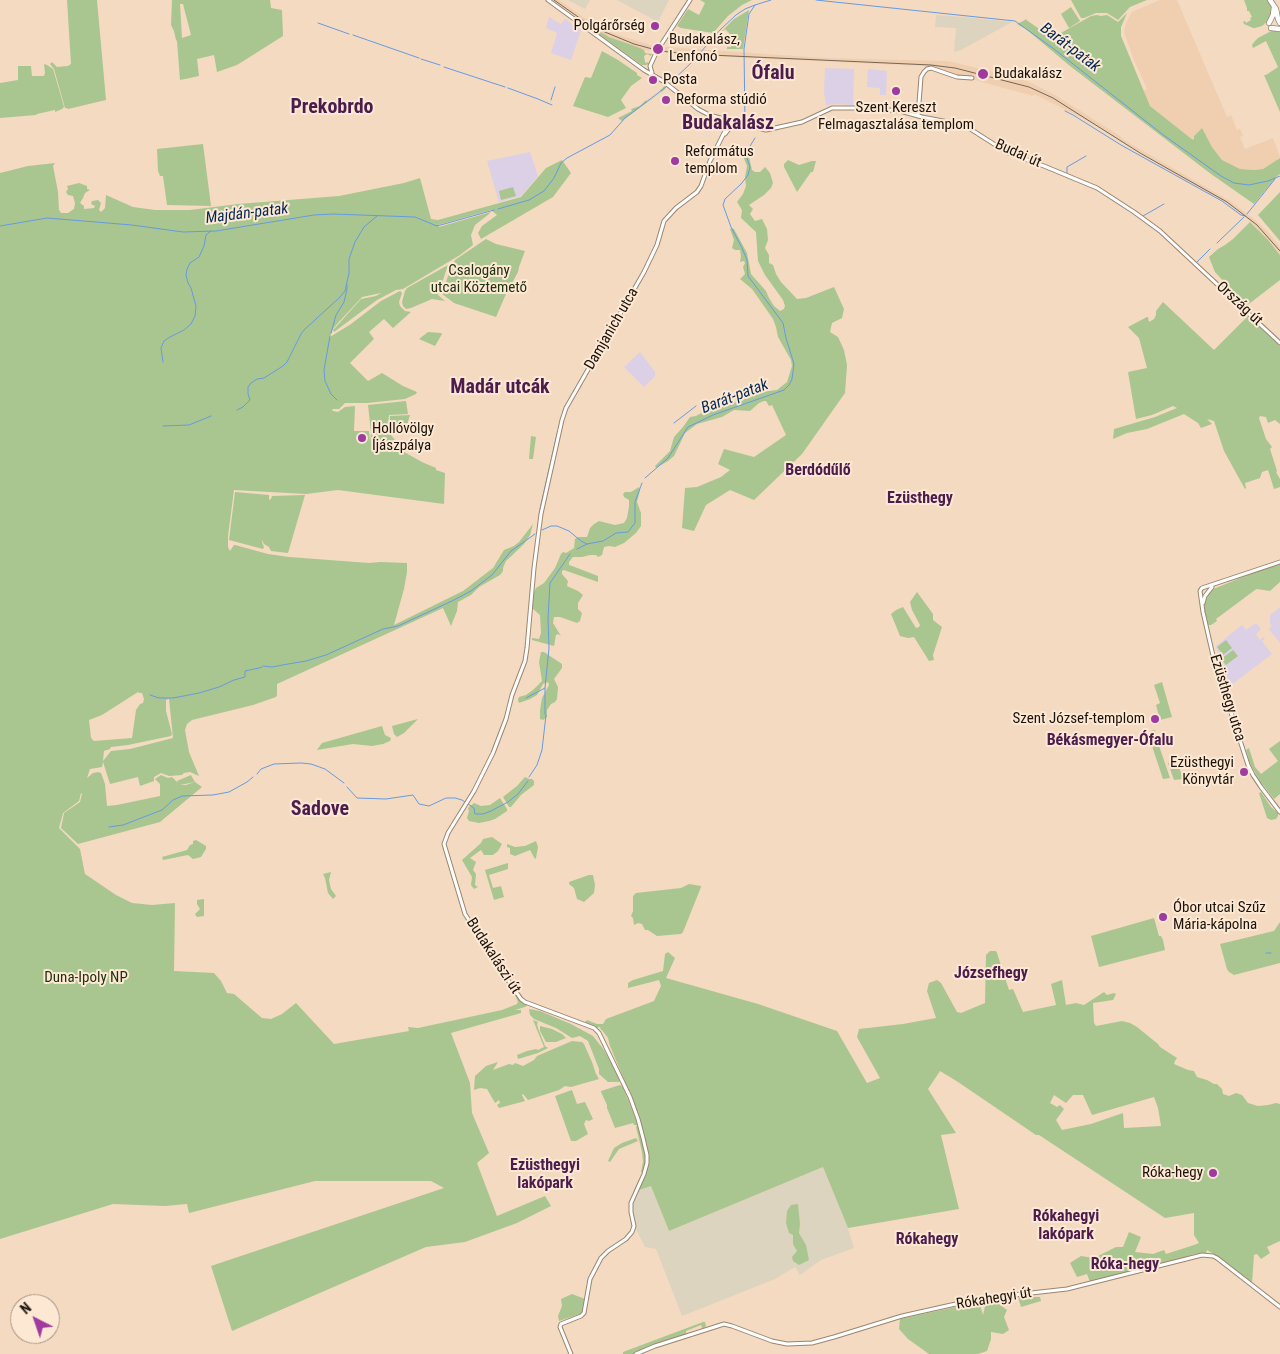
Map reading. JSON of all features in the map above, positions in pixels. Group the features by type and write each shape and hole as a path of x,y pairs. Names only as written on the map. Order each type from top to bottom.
{"main road":[{"path":"548,0 640,67 649,68"},
{"path":"649,68 658,48 690,0"},
{"path":"1270,0 1279,19 1270,25 1274,9 1270,0"},
{"path":"649,68 652,74 705,114 734,122 722,136"},
{"path":"917,113 921,76 931,68 957,77 972,78"},
{"name":"Budai út","path":"734,122 768,130 799,124 825,110 835,108 874,108 917,113 962,124 1008,153 1097,188 1151,223 1197,265"},
{"path":"722,136 728,125 728,120"},
{"name":"Damjanich utca","path":"538,540 543,503 566,408 644,272 657,245 664,221 676,208 698,190 722,136"},
{"name":"Ország út","path":"1197,265 1280,343"},
{"name":"Budakalászi út","path":"538,540 525,662 486,770 448,833 444,844 465,914 521,999 594,1028 599,1033 630,1097 647,1155 646,1167 630,1207 634,1226 632,1232 626,1239 601,1258 590,1279 584,1313 560,1325 571,1354"},
{"path":"1200,594 1202,596 1214,585 1280,562"},
{"path":"1200,594 1200,590 1206,592"},
{"path":"1202,604 1206,592"},
{"name":"Ezüsthegy utca","path":"1200,594 1214,660 1248,765 1261,787 1280,812"},
{"name":"Rókahegyi út","path":"636,1354 655,1346 728,1324 772,1341 787,1344 812,1343 834,1338 902,1316 978,1300 1067,1289 1202,1255 1214,1256 1280,1307"}],"shaded area":[{"path":"553,0 559,0 583,17 612,33 654,46 823,58 948,61 1030,82 1055,95 1124,140 1230,201 1268,232 1280,247 1280,254 1254,225 1222,200 1178,176 1088,121 1034,94 1033,96 924,66 708,56 644,50 609,37"},
{"path":"568,0 590,0 585,9"},
{"path":"617,0 669,0 658,22"},
{"path":"1160,0 1177,0 1227,117 1231,115 1237,130 1240,129 1243,136 1240,137 1245,149 1273,138 1280,157 1276,161 1263,169 1240,169 1222,160 1212,147 1202,128 1194,136 1193,140 1150,106 1143,91 1147,89 1124,32 1132,12"},
{"path":"936,15 1012,22 954,52 956,28 935,27"},
{"path":"549,17 561,24 565,19 581,30 571,60 551,53 557,33 546,28"},
{"path":"825,68 854,69 853,105 826,105 824,92"},
{"path":"868,69 887,71 886,95 880,95 880,88 867,87"},
{"path":"530,152 538,176 521,196 499,202 487,161"},
{"path":"640,352 655,372 655,376 644,387 624,367"},
{"path":"1280,607 1280,643 1269,629 1272,626 1270,615"},
{"path":"1256,623 1261,629 1256,634 1260,640 1263,637 1265,639 1262,641 1272,654 1230,686 1225,677 1216,646 1242,625 1246,630"},
{"path":"823,1167 848,1228 854,1248 821,1260 800,1275 795,1267 775,1279 682,1316 656,1249 645,1247 637,1231 632,1228 629,1210 633,1192 651,1185 669,1231"}],"green space":[{"path":"67,0 97,0 106,100 68,109 65,108 54,69 50,64 52,62 57,67 71,64"},
{"path":"172,0 270,0 271,8 282,10 283,36 237,65 217,72 214,55 197,59 199,76 180,80 177,41 171,25","holes":["180,4 183,4 191,35 182,38"]},
{"path":"700,0 752,0 728,16 713,33 677,26 688,9 699,15 705,3"},
{"path":"1071,0 1147,0 1130,7 1118,20 1107,13 1096,13 1081,18"},
{"path":"1244,0 1267,0 1273,9 1269,20 1262,26 1253,28 1243,22 1245,21 1246,23 1252,17 1249,11 1247,11"},
{"path":"1071,7 1080,21 1069,28 1061,14"},
{"path":"749,10 743,49 727,49 727,47 731,47 730,40 732,39 725,29 720,33 734,19"},
{"path":"1127,13 1121,27 1121,36 1150,106 1193,140 1194,136 1202,128 1212,147 1222,160 1240,169 1263,169 1280,158 1280,174 1254,204 1211,174 1070,66 1026,29 1017,24 1025,19 1052,38 1091,16 1107,15 1118,22"},
{"path":"594,28 609,37 640,48 645,53 652,54 651,56 647,54 644,56 645,62 649,64 642,65 593,30"},
{"path":"1275,29 1280,30 1280,112 1264,75 1278,67 1266,41 1253,48 1252,45 1258,38"},
{"path":"602,51 642,78 631,86 621,100 626,108 608,117 573,106 585,77 591,78"},
{"path":"44,64 53,69 64,107 55,112 55,110 36,115 0,118 0,83 18,80 18,66 31,66 32,76 44,76"},
{"path":"664,86 666,87 664,90 622,121 618,118 632,111 631,109 640,106 646,100 647,102 661,92 660,90"},
{"path":"203,144 211,206 167,205 163,176 160,176 158,171 157,149"},
{"path":"743,156 749,157 752,170 755,172 760,172 765,167 770,173 773,183 771,188 749,205 753,209 750,214 755,221 762,219 767,229 768,240 765,248 769,255 769,263 773,265 781,282 797,299 806,298 834,287 844,309 842,318 832,323 830,332 838,337 844,350 847,365 845,393 802,454 754,500 730,490 706,505 694,531 682,528 685,488 697,487 721,477 730,470 718,464 724,449 754,457 786,435 772,405 769,406 764,401 750,411 734,410 722,417 697,424 685,433 674,456 656,468 655,466 670,451 674,437 690,417 696,416 712,405 722,406 733,402 739,403 752,393 777,390 787,382 792,366 791,360 778,337 773,319 752,289 740,279 745,274 743,267 745,263 744,261 740,262 740,250 732,248 734,240 730,229 732,228 747,253 751,274 766,291 774,306 780,311 784,309 783,300 765,275 758,261 756,232 741,218 742,210 737,202 746,186 747,166"},
{"name":"Duna-Ipoly NP","path":"562,160 571,173 553,197 481,239 478,233 482,226 497,215 491,210 438,225 439,227 491,212 475,225 471,235 473,245 460,255 403,289 396,290 377,300 334,332 333,330 361,299 381,293 362,297 333,329 330,337 381,301 400,291 402,293 399,302 400,306 405,311 411,312 393,328 384,319 369,332 374,339 350,363 368,381 382,373 417,392 416,394 405,399 345,403 339,409 332,409 338,412 345,407 355,406 354,431 369,431 370,442 371,432 368,405 406,401 408,414 389,415 388,424 384,426 395,440 397,448 445,473 444,504 338,490 306,494 234,490 228,547 230,551 235,545 268,554 289,557 369,563 407,563 404,589 394,625 463,591 493,568 504,550 519,542 533,524 530,535 524,544 506,561 500,575 458,602 457,611 451,626 443,608 277,684 276,697 253,705 192,720 187,724 185,730 189,752 199,776 190,772 169,776 161,773 154,777 154,781 140,786 138,777 110,784 103,762 102,767 90,769 87,778 93,773 101,773 105,784 107,806 160,796 160,784 155,779 161,775 168,778 172,777 179,783 177,781 191,775 195,782 202,787 160,822 78,844 61,828 64,813 80,802 81,793 79,801 63,813 59,828 80,849 85,874 116,895 132,903 152,905 175,903 174,971 214,973 221,981 227,993 234,994 262,1018 271,1019 282,1014 296,1003 334,1044 409,1031 408,1027 418,1028 502,1010 517,1004 516,995 528,1005 515,1010 521,1010 521,1013 451,1033 470,1083 472,1113 489,1153 477,1163 497,1216 545,1196 551,1206 517,1223 465,1242 426,1247 232,1331 211,1266 444,1188 431,1181 315,1181 189,1213 187,1204 165,1206 113,1204 0,1239 0,173 28,166 55,163 53,166 61,213 68,213 74,209 73,196 68,195 66,192 67,186 79,183 87,186 87,189 90,190 85,193 80,203 84,206 84,209 94,208 95,206 91,204 92,201 98,200 101,203 99,210 101,212 105,208 106,195 133,207 155,210 190,210 339,196 420,178 431,219 438,220 521,197 546,168","holes":["138,692 142,693 144,699 143,703 136,710 132,738 94,741 91,738 89,720 102,715","169,699 173,738 130,749 111,751 103,761 104,751 111,747 171,736 166,711 166,700"]},
{"path":"788,160 799,165 816,161 813,172 811,172 797,192 784,167"},
{"path":"513,187 516,196 501,200 499,191"},
{"path":"1280,192 1280,241 1258,215"},
{"path":"1250,222 1280,255 1280,280 1245,307 1230,293 1228,286 1215,272 1209,257 1233,239"},
{"name":"Csalogány utcai Köztemető","path":"486,239 496,244 525,251 518,272 496,317 454,303 442,294 455,260"},
{"path":"448,265 438,295 445,301 432,299 411,308 406,309 403,306 402,302 407,288"},
{"path":"1163,302 1214,350 1248,316 1280,346 1280,424 1275,420 1268,423 1266,417 1260,416 1259,418 1266,439 1272,447 1270,449 1276,472 1280,479 1280,487 1274,489 1268,470 1262,472 1260,478 1245,483 1245,489 1224,451 1214,421 1207,419 1212,424 1201,428 1198,423 1184,414 1147,429 1127,433 1113,439 1114,429 1155,417 1177,408 1173,406 1152,415 1136,419 1128,372 1147,368 1139,338 1128,327 1147,317 1149,322 1154,319 1156,311"},
{"path":"428,332 442,334 435,346 419,339"},
{"path":"410,415 407,425 390,425 390,416"},
{"path":"531,436 536,437 533,459 529,459"},
{"path":"639,487 637,502 641,513 641,526 636,533 624,543 615,547 604,547 602,555 598,557 590,555 573,557 569,562 569,565 598,576 598,582 564,570 562,571 562,574 568,581 567,586 583,595 578,603 578,609 582,613 580,621 577,623 560,617 554,617 553,623 561,636 556,635 554,646 532,640 532,638 539,639 541,633 540,615 533,609 533,594 536,588 544,583 555,568 561,554 574,548 575,539 578,537 587,537 590,528 594,524 599,521 615,525 624,523 627,518 629,500 623,494"},
{"path":"235,492 269,495 269,500 272,496 305,495 288,553 271,551 262,540 263,549 229,540"},
{"path":"1280,565 1280,582 1270,591 1255,590 1216,619 1217,621 1208,625 1204,612 1204,603 1211,590 1255,572"},
{"path":"917,592 933,614 933,620 942,627 933,655 934,660 929,661 914,637 900,636 891,614 903,607 916,628 919,627 920,625 910,602"},
{"path":"1226,640 1232,648 1223,655 1217,647"},
{"path":"1233,650 1238,656 1226,665 1221,659"},
{"path":"541,652 562,664 562,668 554,679 558,687 557,699 547,710 547,717 543,720 540,719 540,710 542,698 549,685 548,682 543,684 537,695 519,703 518,700 519,697 526,695 542,681 539,662"},
{"path":"1162,682 1172,717 1160,720 1156,705 1160,703 1154,685"},
{"path":"418,719 404,733 397,737 394,734 392,726"},
{"path":"382,726 385,735 391,738 390,741 383,744 372,746 353,744 317,750 322,743"},
{"path":"1155,730 1170,778 1163,779 1150,740 1153,739 1151,731"},
{"path":"1280,741 1280,794 1274,799 1250,764 1246,750 1249,748 1255,767 1261,774 1278,761 1269,749"},
{"path":"1174,761 1176,768 1179,767 1183,779 1174,780 1168,763"},
{"path":"525,777 532,779 534,785 509,807 503,797"},
{"path":"1261,792 1271,807 1278,813 1276,819 1271,820 1267,818 1259,793"},
{"path":"500,798 507,811 489,821 479,823 469,821 467,818 468,808 474,803 481,806 490,805"},
{"path":"492,837 502,844 498,851 493,855 484,855 481,850 470,858 476,862 473,870 476,874 475,885 478,887 474,889 471,885 472,877 462,860 483,839"},
{"path":"196,840 206,846 201,857 193,859 188,855 163,860 162,857 187,850 193,844 193,841"},
{"path":"536,841 538,847 535,859 530,850 515,856 510,854 510,848 507,847 507,844 515,847 525,846"},
{"path":"508,863 508,869 489,875 493,888 501,886 504,897 494,900 485,870"},
{"path":"331,872 329,880 331,889 336,896 333,899 328,893 323,874"},
{"path":"593,875 594,893 584,902 577,899 574,888 569,882"},
{"path":"689,884 701,887 681,934 657,936 645,930 642,924 634,925 631,916 633,896 636,893 681,888"},
{"path":"204,899 204,916 197,917 195,914 200,909 197,900"},
{"path":"1154,918 1165,950 1099,967 1091,936"},
{"path":"1280,922 1280,963 1234,975 1229,972 1220,944 1274,931"},
{"path":"990,951 996,951 1009,990 1013,989 1023,1012 1056,1005 1051,984 1062,980 1066,1005 1076,1003 1084,1005 1104,992 1107,995 1114,993 1116,994 1113,1000 1093,1003 1094,1023 1096,1026 1122,1021 1130,1023 1177,1058 1174,1064 1194,1071 1197,1077 1217,1084 1222,1089 1223,1094 1229,1096 1236,1093 1242,1095 1248,1103 1258,1106 1280,1104 1280,1241 1267,1247 1270,1253 1261,1259 1257,1254 1254,1255 1252,1283 1207,1250 1206,1253 1194,1254 1091,1285 1087,1274 1077,1277 1070,1263 1081,1256 1094,1258 1116,1247 1123,1247 1129,1232 1141,1237 1135,1252 1153,1254 1164,1250 1166,1254 1199,1243 1194,1235 1194,1213 1165,1218 940,1071 928,1089 956,1133 941,1135 959,1209 848,1228 823,1167 669,1231 651,1186 633,1192 643,1172 641,1172 643,1162 637,1125 633,1123 615,1128 601,1091 620,1085 623,1087 637,1122 640,1118 608,1038 600,1027 596,1028 584,1023 587,1020 603,1024 606,1019 654,1001 661,986 659,980 628,988 628,983 663,971 665,954 668,952 675,958 666,978 758,1004 837,1031 867,1083 880,1078 857,1037 859,1029 936,1018 927,991 929,983 937,980 941,983 957,1012 961,1013 985,1003 986,955","holes":["1054,1095 1066,1103 1073,1095 1083,1095 1092,1115 1154,1097 1161,1126 1124,1128 1123,1113 1091,1124 1062,1130 1056,1120 1064,1109 1060,1105 1057,1107 1050,1103"]},
{"path":"529,1009 540,1011 571,1024 593,1036 604,1050 616,1071 619,1082 608,1082 599,1074 599,1069 588,1041 580,1036 572,1038 556,1028 534,1019 530,1015"},
{"path":"533,1020 538,1022 538,1028 545,1046 548,1048 518,1059 517,1055 544,1047"},
{"path":"540,1026 552,1029 566,1038 556,1042 546,1042 540,1031"},
{"path":"572,1041 584,1044 599,1079 571,1087 565,1086 559,1090 528,1100 523,1094 525,1101 499,1108 497,1105 500,1103 499,1100 495,1103 487,1089 480,1088 474,1090 475,1076 486,1066 498,1062 493,1070 515,1063 523,1066 534,1060 537,1056"},
{"path":"572,1090 577,1104 585,1102 593,1119 586,1120 584,1124 588,1134 576,1141 571,1141 555,1096"},
{"path":"636,1138 638,1141 619,1149 610,1162 608,1161 614,1148"},
{"path":"798,1204 799,1233 806,1245 809,1260 799,1265 793,1261 792,1257 797,1251 793,1244 793,1235 789,1233 786,1223 787,1211 791,1205"},
{"path":"572,1294 585,1299 582,1313 559,1321 558,1316 562,1306 561,1299"},
{"path":"1018,1297 1040,1297 1041,1301 1021,1307"},
{"path":"979,1302 983,1315 985,1306 991,1303 999,1304 1007,1310 1004,1317 1009,1330 1003,1334 991,1332 987,1351 978,1354 929,1354 908,1339 899,1329 900,1319"},
{"path":"705,1322 706,1326 703,1330 701,1325 686,1331 686,1335 635,1354 623,1354 623,1352"}],"waterway":[{"name":"Barát-patak","path":"745,122 744,49 749,14 755,5 771,0"},
{"name":"Barát-patak","path":"816,0 1015,21 1054,49 1162,134 1221,176 1234,183 1249,185 1280,176"},
{"name":"Majdán-patak","path":"498,209 529,200 544,191 554,178 561,163 610,135 625,118 666,87 736,15 755,5"},
{"path":"318,23 349,34"},
{"path":"353,35 419,58"},
{"path":"421,59 440,65"},
{"path":"444,67 505,87"},
{"path":"551,100 555,87"},
{"path":"508,88 552,105"},
{"path":"1065,111 1245,216"},
{"name":"Barát-patak","path":"645,478 668,458 688,427 713,415 784,390 792,379 794,364 783,323 748,276 747,260 723,205 725,199 748,175 750,167 747,151 755,138"},
{"path":"1067,173 1067,167 1086,156"},
{"path":"1247,214 1275,179"},
{"path":"1143,216 1164,204"},
{"name":"Majdán-patak","path":"0,226 47,218 132,225 183,232 216,231 314,215 333,214 415,217 437,226 494,210"},
{"path":"237,410 250,400 248,387 251,383 257,379 264,378 283,366 304,330 345,291 349,273 349,259 355,242 364,227 377,216"},
{"path":"1217,243 1244,217"},
{"path":"163,362 161,348 164,341 184,330 191,324 195,316 196,306 186,275 187,269 190,263 199,257 206,235 211,231"},
{"path":"1197,262 1210,249"},
{"path":"331,333 336,315 344,302 347,285"},
{"path":"330,336 324,370 325,381 331,394 337,400"},
{"path":"674,423 696,406"},
{"path":"163,426 189,425 211,416"},
{"path":"540,509 557,434"},
{"name":"Barát-patak","path":"577,549 587,544 603,541 616,533 628,532 635,523 635,502 642,483"},
{"path":"542,530 551,526 557,526 569,531 587,544"},
{"path":"263,666 272,667 306,661 326,655 383,629 398,626 452,601 471,591 492,575 511,551 535,534"},
{"name":"Barát-patak","path":"545,714 550,583 570,554"},
{"path":"150,695 159,698 173,698 199,693 245,677 245,671 262,667"},
{"path":"526,698 545,688"},
{"path":"529,777 537,765 542,750 546,715"},
{"path":"257,774 261,769 274,764 311,764 325,769 344,783"},
{"path":"109,827 123,825 162,810 173,800 182,796 213,795 229,792 253,777"},
{"path":"347,787 357,798 386,799 413,795 419,804 429,806 446,798 455,798 474,808 475,814 483,814 508,802 518,794 528,781"},
{"path":"1266,953 1271,953"}],"tram line":[{"path":"554,0 600,30 634,44 660,51 688,54 931,65 955,68 1029,87 1053,98 1140,153 1227,202 1257,225 1280,251"}],"place":[{"name":"Polgárőrség","path":"655,26"},
{"name":"Budakalász, Lenfonó","path":"658,49"},
{"name":"Budakalász","path":"983,74"},
{"name":"Posta","path":"653,80"},
{"name":"Szent Kereszt Felmagasztalása templom","path":"896,91"},
{"name":"Reforma stúdió","path":"666,100"},
{"name":"Református templom","path":"675,161"},
{"name":"Hollóvölgy Íjászpálya","path":"362,438"},
{"name":"Szent József-templom","path":"1155,719"},
{"name":"Ezüsthegyi Könyvtár","path":"1244,772"},
{"name":"Óbor utcai Szűz Mária-kápolna","path":"1163,917"},
{"name":"Róka-hegy","path":"1213,1173"}],"district":[{"name":"Ófalu","path":"773,74"},
{"name":"Prekobrdo","path":"332,108"},
{"name":"Budakalász","path":"728,124"},
{"name":"Madár utcák","path":"500,388"},
{"name":"Berdódűlő","path":"818,471"},
{"name":"Ezüsthegy","path":"920,499"},
{"name":"Békásmegyer-Ófalu","path":"1110,741"},
{"name":"Sadove","path":"320,810"},
{"name":"Józsefhegy","path":"991,974"},
{"name":"Ezüsthegyi lakópark","path":"545,1175"},
{"name":"Rókahegyi lakópark","path":"1066,1226"},
{"name":"Rókahegy","path":"927,1240"},
{"name":"Róka-hegy","path":"1125,1265"}]}
